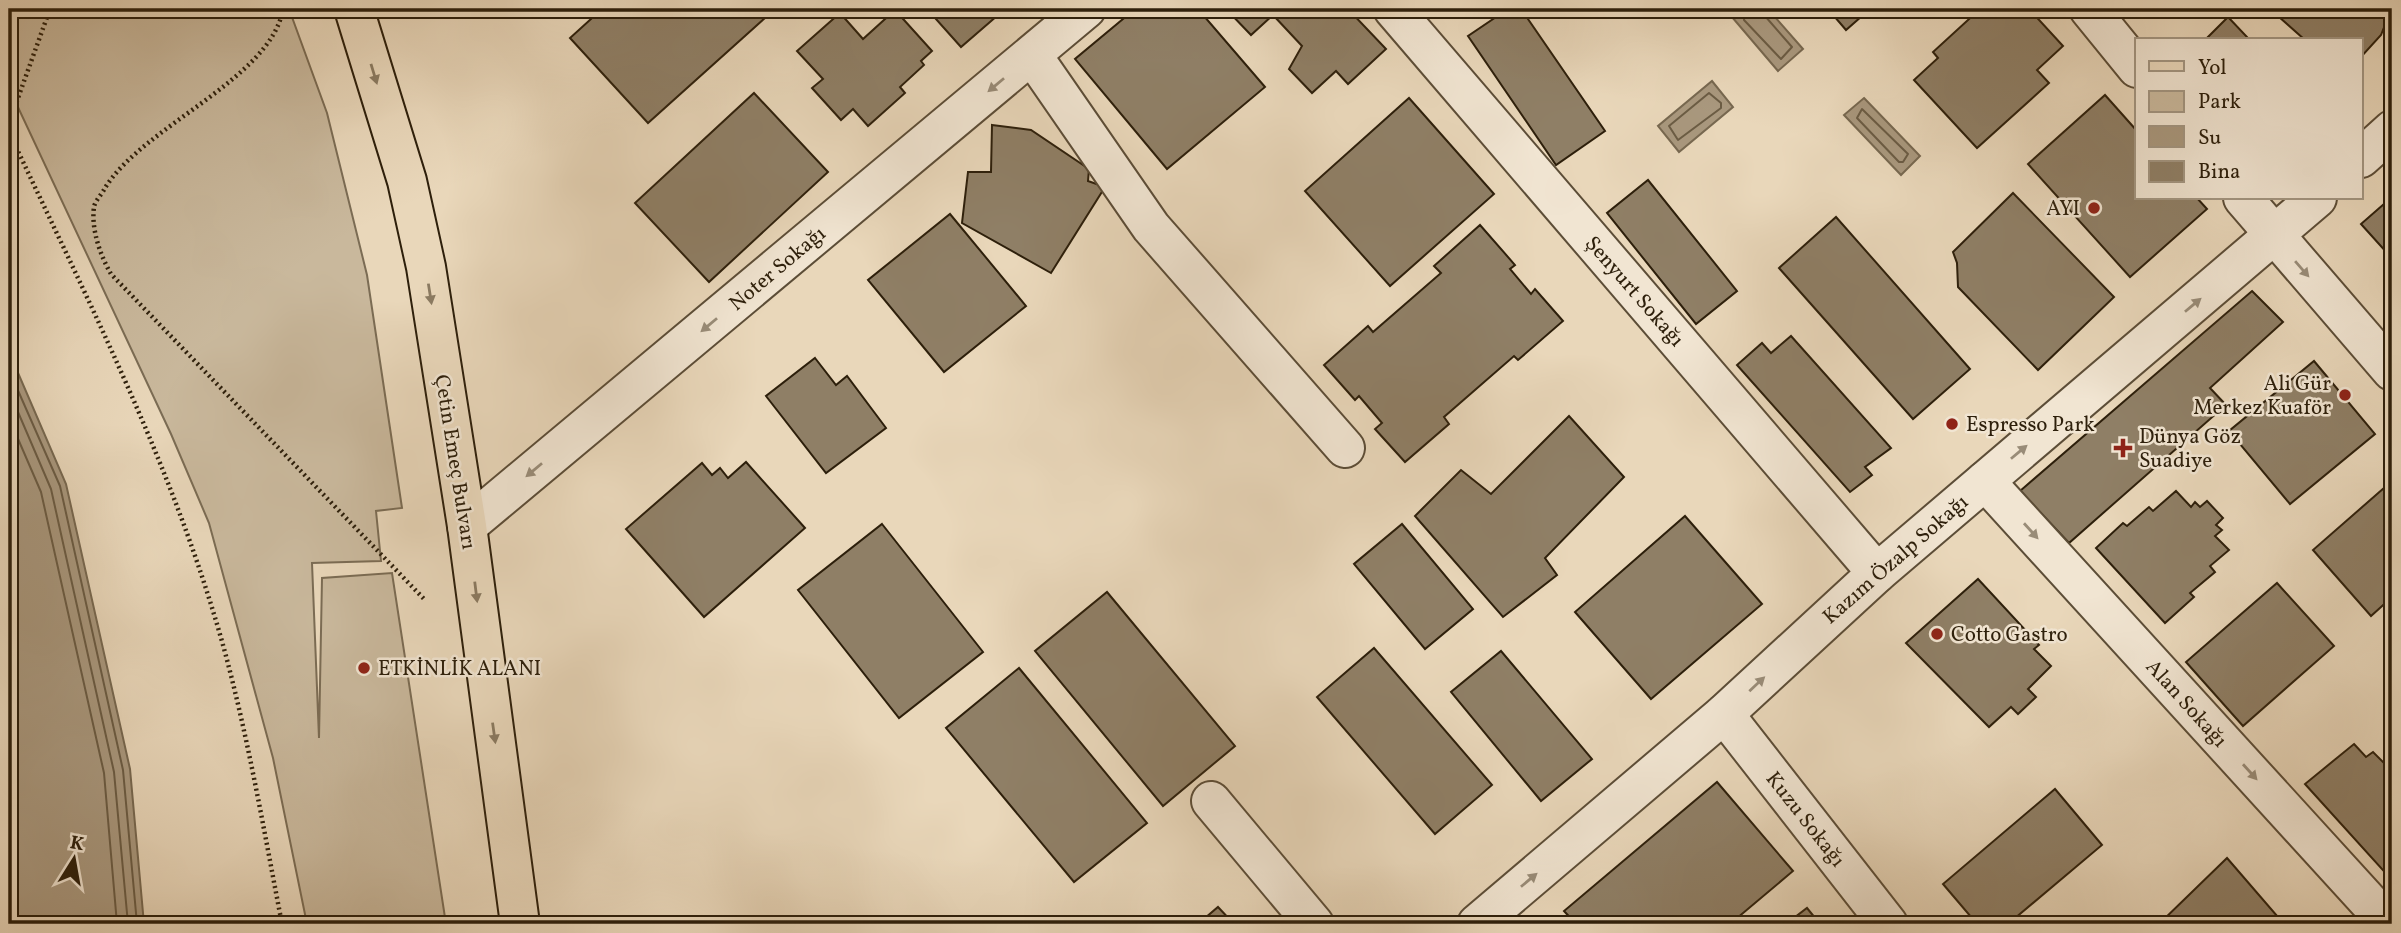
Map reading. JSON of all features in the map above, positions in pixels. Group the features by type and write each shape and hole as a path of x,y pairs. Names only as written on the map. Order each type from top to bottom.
{"main road":[{"name":"Çetin Emeç Bulvarı","path":"354,9 407,181 426,267 467,526 520,924"}],"street":[{"name":"Noter Sokağı","path":"467,526 1086,9"},
{"name":"Şenyurt Sokağı","path":"1393,9 1877,573"},
{"path":"2089,9 2135,66"},
{"path":"1032,55 1151,227 1345,448"},
{"path":"2362,158 2392,130"},
{"path":"2245,200 2392,371"},
{"name":"Kazım Özalp Sokağı","path":"1477,924 1724,714 1877,573 2315,200"},
{"name":"Alan Sokağı","path":"1985,481 2389,924"},
{"name":"Kuzu Sokağı","path":"1724,714 1888,924"},
{"path":"1211,802 1314,924"}],"path":[{"path":"9,123 50,9"},
{"path":"284,9 281,21 258,57 115,172 94,206 99,252 111,274 425,600"},
{"path":"9,132 107,341 167,479 222,644 251,765 282,924"}],"green space":[{"path":"9,9 289,9 327,113 367,275 402,508 376,511 381,561 312,563 319,738 322,578 392,573 446,924 307,924 273,758 209,523 171,434 9,88"}],"water":[{"path":"1741,9 1768,9 1803,49 1778,71 1732,17"},
{"path":"1712,81 1733,107 1679,152 1658,126"},
{"path":"1864,98 1920,156 1901,175 1844,115"},
{"path":"9,352 66,484 130,769 144,924 9,924"}],"building":[{"path":"602,9 775,9 648,123 570,38"},
{"path":"927,9 1005,9 961,47"},
{"path":"1135,9 1198,9 1265,87 1167,169 1075,59"},
{"path":"1226,9 1348,9 1386,49 1348,84 1336,71 1312,93 1289,69 1302,46 1273,15 1251,35"},
{"path":"1508,9 1521,9 1605,131 1556,165 1468,36"},
{"path":"1828,9 1870,9 1846,30"},
{"path":"1980,9 1993,9 1997,14 2003,9 2029,9 2063,46 2037,70 2049,83 1977,148 1914,80 1938,58 1933,52"},
{"path":"2270,9 2328,9 2337,16 2344,9 2379,9 2388,17 2381,35 2362,56 2362,38 2303,38"},
{"path":"895,10 932,51 921,61 924,65 900,87 905,93 868,126 853,109 841,120 812,88 823,79 797,51 840,13 863,39"},
{"path":"2228,17 2248,38 2207,38"},
{"path":"754,93 828,172 709,282 635,203"},
{"path":"2105,95 2135,129 2135,200 2199,200 2207,209 2130,277 2028,164"},
{"path":"1409,98 1494,194 1390,286 1305,191"},
{"path":"992,125 1031,130 1089,169 1088,181 1105,187 1051,273 962,223 968,172 991,172"},
{"path":"1648,180 1737,291 1696,324 1607,213"},
{"path":"2013,193 2114,297 2038,370 1958,287 1957,263 1953,252"},
{"path":"2392,197 2392,252 2388,254 2361,224"},
{"path":"950,214 1026,306 944,372 868,280"},
{"path":"1836,217 1970,369 1913,419 1779,268"},
{"path":"1480,225 1515,265 1510,269 1531,294 1535,289 1563,321 1518,360 1514,356 1444,417 1449,424 1405,462 1375,429 1382,423 1359,396 1355,400 1324,365 1368,326 1373,332 1441,273 1434,266"},
{"name":"Dünya Göz Suadiye","path":"2252,291 2283,322 2210,388 2226,405 2069,543 2020,491"},
{"path":"1791,336 1891,448 1865,467 1872,475 1850,492 1737,365 1762,343 1771,353"},
{"path":"815,358 836,385 847,376 886,428 826,473 766,396"},
{"path":"2314,361 2375,434 2290,504 2229,431"},
{"path":"1569,416 1624,477 1545,558 1557,575 1503,617 1415,516 1461,470 1491,494"},
{"path":"746,462 805,528 704,617 626,529 702,463 712,475 720,468 728,478"},
{"path":"2392,481 2392,597 2371,616 2313,550"},
{"path":"2176,491 2191,507 2195,502 2200,507 2207,501 2223,518 2216,525 2222,530 2215,536 2229,550 2210,566 2215,572 2190,593 2194,597 2165,623 2096,548 2123,523 2127,526 2149,507 2153,511"},
{"path":"1685,516 1762,604 1651,699 1575,612"},
{"path":"882,524 983,652 899,718 798,590"},
{"path":"1402,524 1473,609 1425,649 1354,564"},
{"path":"1978,579 2039,645 2034,649 2051,666 2028,689 2036,697 2018,714 2011,707 1989,727 1906,643"},
{"path":"2277,583 2334,646 2243,726 2186,662"},
{"path":"1107,592 1235,746 1163,806 1035,651"},
{"path":"1374,648 1492,785 1435,834 1317,697"},
{"path":"1501,651 1592,759 1541,801 1451,692"},
{"path":"1019,668 1147,823 1074,882 946,728"},
{"path":"2354,744 2366,757 2373,752 2390,769 2392,767 2390,878 2305,784"},
{"path":"1717,782 1793,871 1730,924 1576,924 1564,911"},
{"path":"2055,789 2102,845 2008,924 1977,924 1943,884"},
{"path":"2227,858 2284,924 2159,924"},
{"path":"1218,907 1234,924 1198,924"},
{"path":"1807,908 1820,924 1786,924"}],"place":[{"name":"AYI","path":"2094,208"},
{"name":"Ali Gür Merkez Kuaför","path":"2345,395"},
{"name":"Espresso Park","path":"1952,424"},
{"name":"Dünya Göz Suadiye","path":"2123,448"},
{"name":"Cotto Gastro","path":"1937,634"},
{"name":"ETKİNLİK ALANI","path":"364,668"}]}
